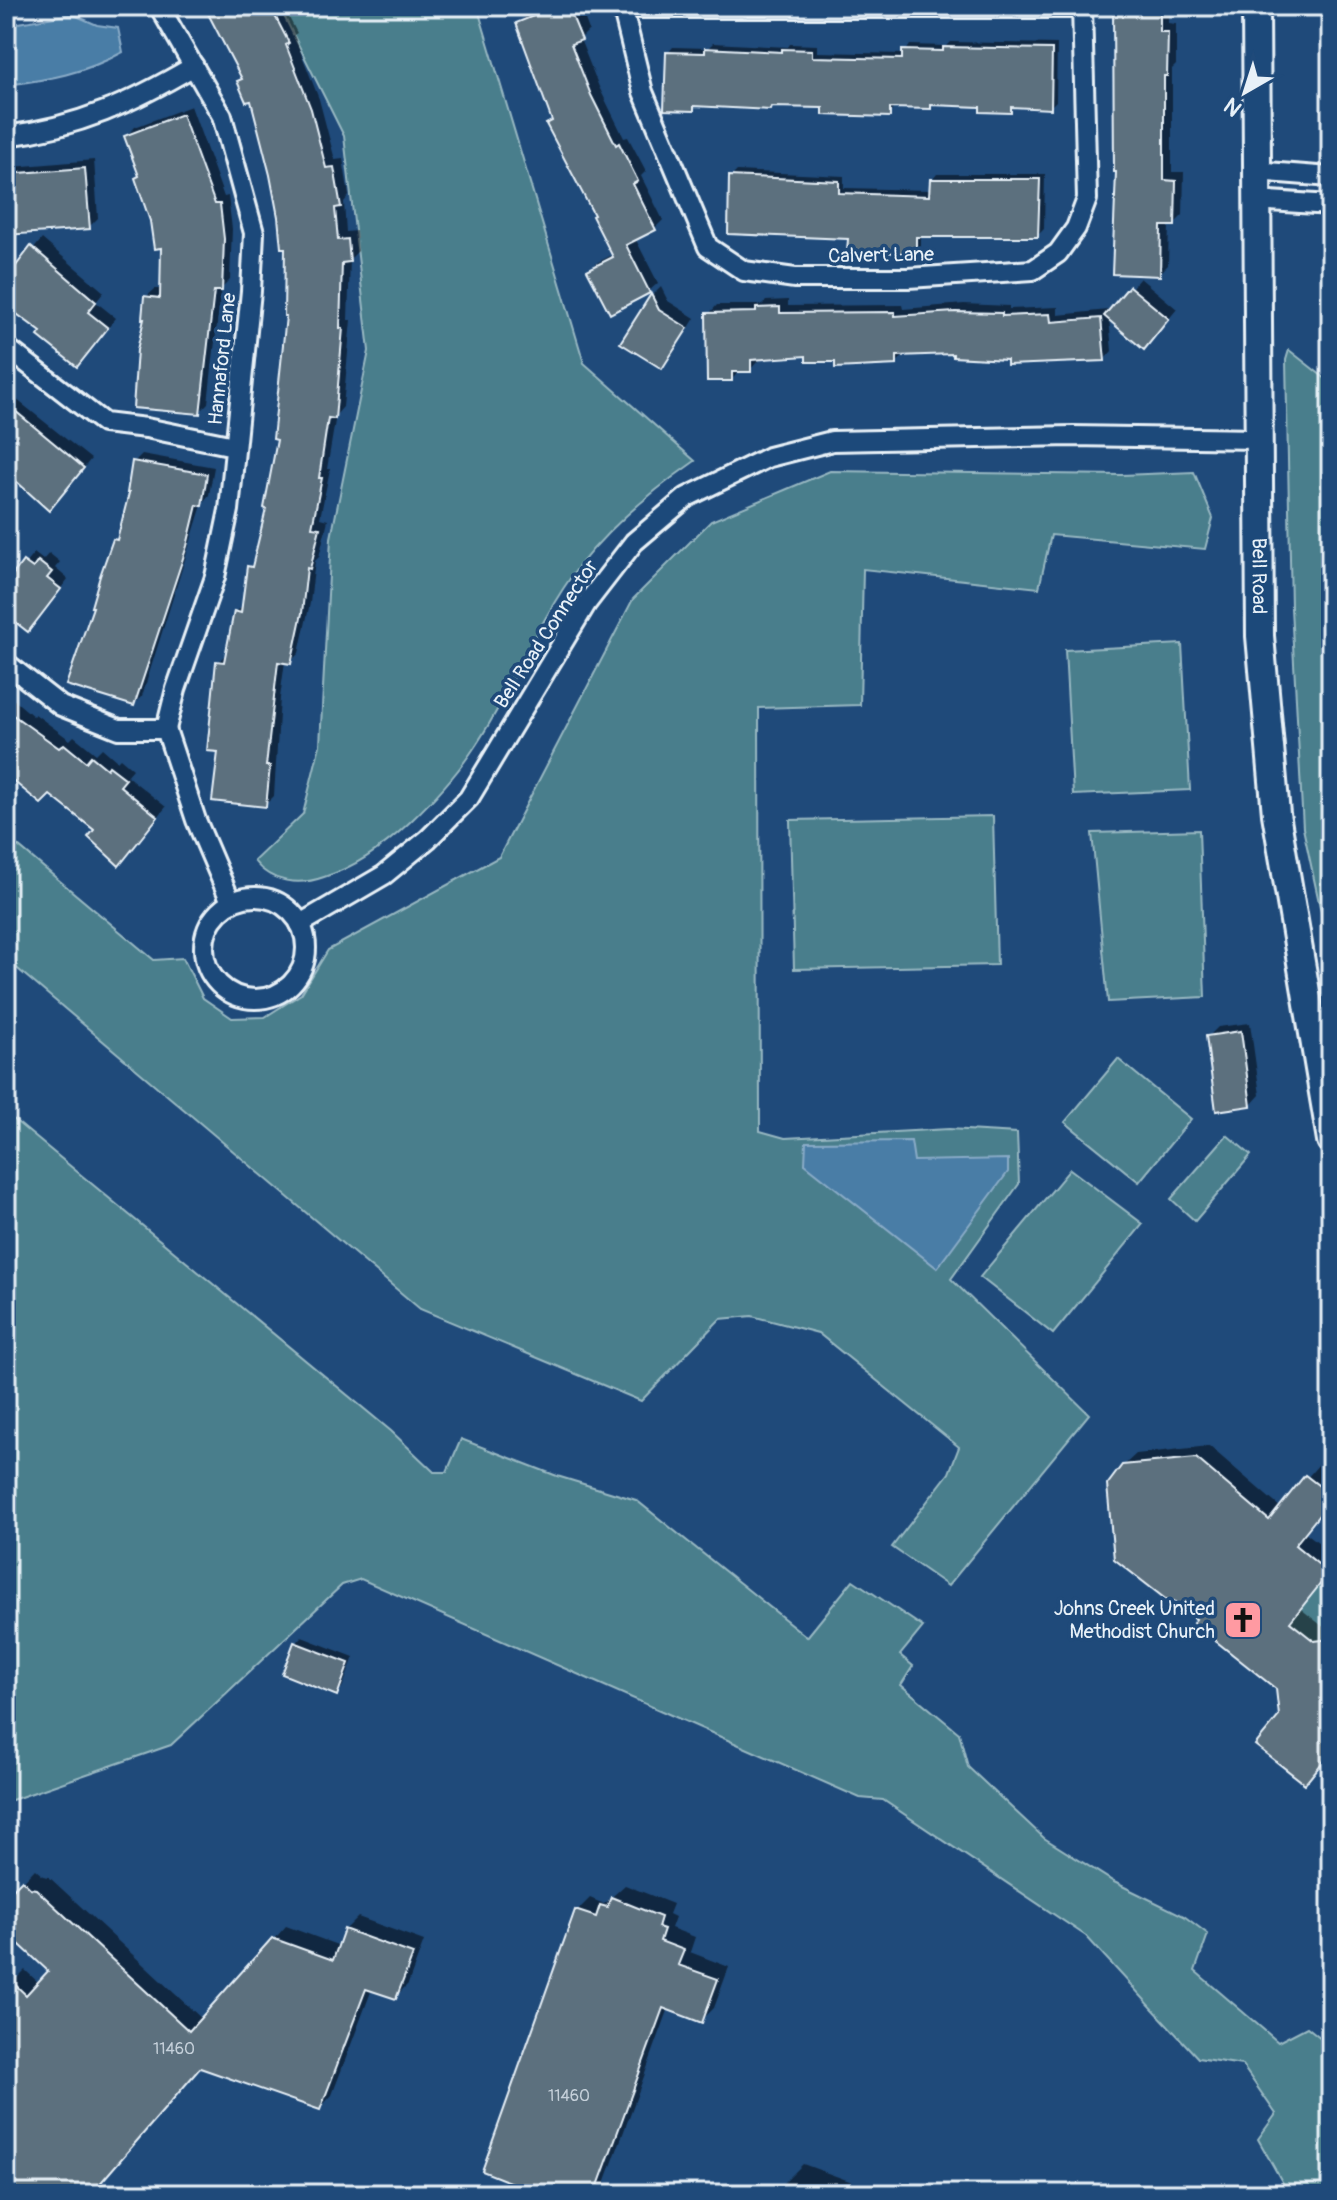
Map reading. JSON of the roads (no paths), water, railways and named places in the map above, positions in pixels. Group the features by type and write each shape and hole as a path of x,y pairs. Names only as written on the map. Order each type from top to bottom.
{"street":[{"name":"Hannaford Lane","path":"159,6 222,116 254,233 229,510 215,577 176,689 166,729"},
{"name":"Bell Road","path":"1256,6 1260,636 1276,814 1331,1140"},
{"path":"622,7 1082,7"},
{"name":"Calvert Lane","path":"622,7 643,92 708,247 744,271 795,278 908,278 1033,270 1058,253 1076,228 1087,199 1082,7"},
{"path":"6,136 88,119 141,97 194,66"},
{"path":"1255,171 1331,177"},
{"path":"1255,200 1331,205"},
{"path":"6,347 104,423 234,446"},
{"name":"Bell Road Connector","path":"300,924 384,875 428,839 469,798 586,604 634,542 687,497 769,457 832,441 1073,436 1257,439"},
{"path":"6,663 61,706 119,729 166,729 196,820 231,902"},
{"path":"243,897 267,898 289,909 300,924 306,953 303,965 289,986 277,994 249,999 222,988 212,977 203,950 204,935 219,910 231,902 243,897"}],"water":[{"path":"72,14 97,25 118,28 123,52 66,74 6,85 6,25"},
{"path":"911,1141 914,1161 1008,1159 1008,1172 937,1268 805,1164 806,1142"}],"place":[{"name":"Johns Creek United Methodist Church","path":"1243,1620"}]}
